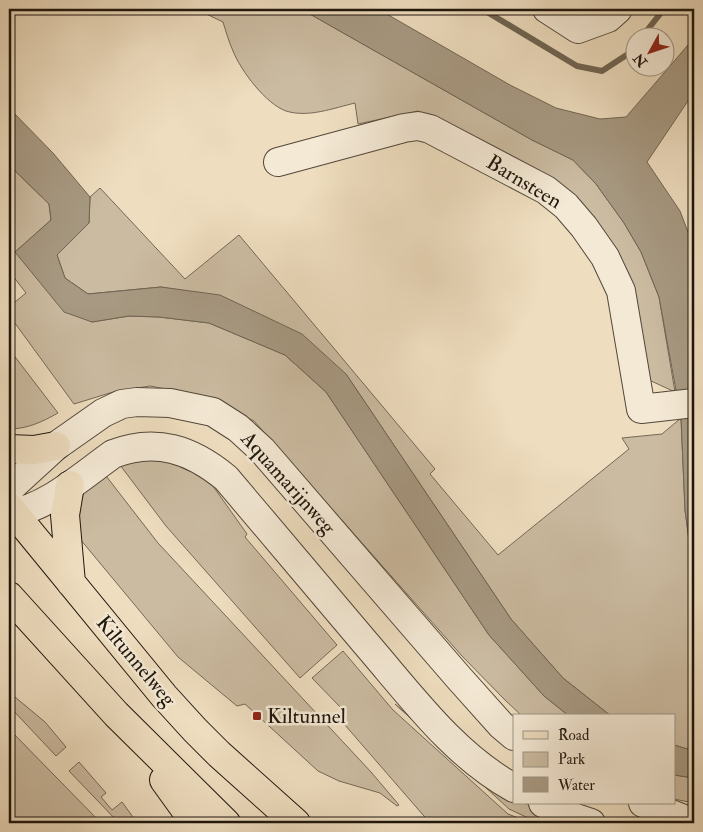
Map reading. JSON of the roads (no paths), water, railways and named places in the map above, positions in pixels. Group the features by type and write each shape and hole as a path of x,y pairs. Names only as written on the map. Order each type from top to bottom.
{"main road":[{"path":"9,449 34,450 56,446"},
{"path":"70,484 65,515 71,583"},
{"name":"Kiltunnelweg","path":"10,506 164,696 281,817 296,823"},
{"path":"9,596 116,714 208,823"},
{"path":"116,714 183,823"},
{"path":"116,714 195,823"},
{"path":"116,714 226,823"},
{"name":"Kiltunnelweg","path":"281,817 305,823"}],"street":[{"path":"546,9 578,29 608,18 618,9"},
{"name":"Barnsteen","path":"278,162 404,128 418,126 430,129 546,190 566,206 584,227 605,257 621,291 641,409 694,403"},
{"name":"Aquamarijnweg","path":"513,735 487,710 262,450 238,428 213,412 157,401 137,402 112,408 56,446 10,506 26,511 46,501 113,454 132,449 156,446 175,449 211,465 226,478 445,734 482,768 513,787"},
{"path":"545,804 591,823"},
{"path":"646,804 694,822"}],"water":[{"path":"301,9 378,9 510,85 556,108 600,119 626,117 660,78 676,78 676,59 694,38 694,92 647,162 680,211 694,248 694,577 685,510 681,418 659,297 641,252 624,223 596,184 573,160 532,140"},
{"path":"9,108 53,153 90,197 89,223 57,255 65,278 88,294 161,287 220,295 302,334 346,374 511,619 563,678 608,714 566,714 544,696 489,635 326,392 285,355 209,323 159,317 129,316 92,322 64,312 15,252 51,220 49,204 9,165"},
{"path":"676,746 694,751 694,776 676,775"}],"waterway":[{"path":"482,9 577,66 602,71 626,55"},
{"path":"649,28 664,9"}],"place":[{"name":"Kiltunnel","path":"257,716"}]}
